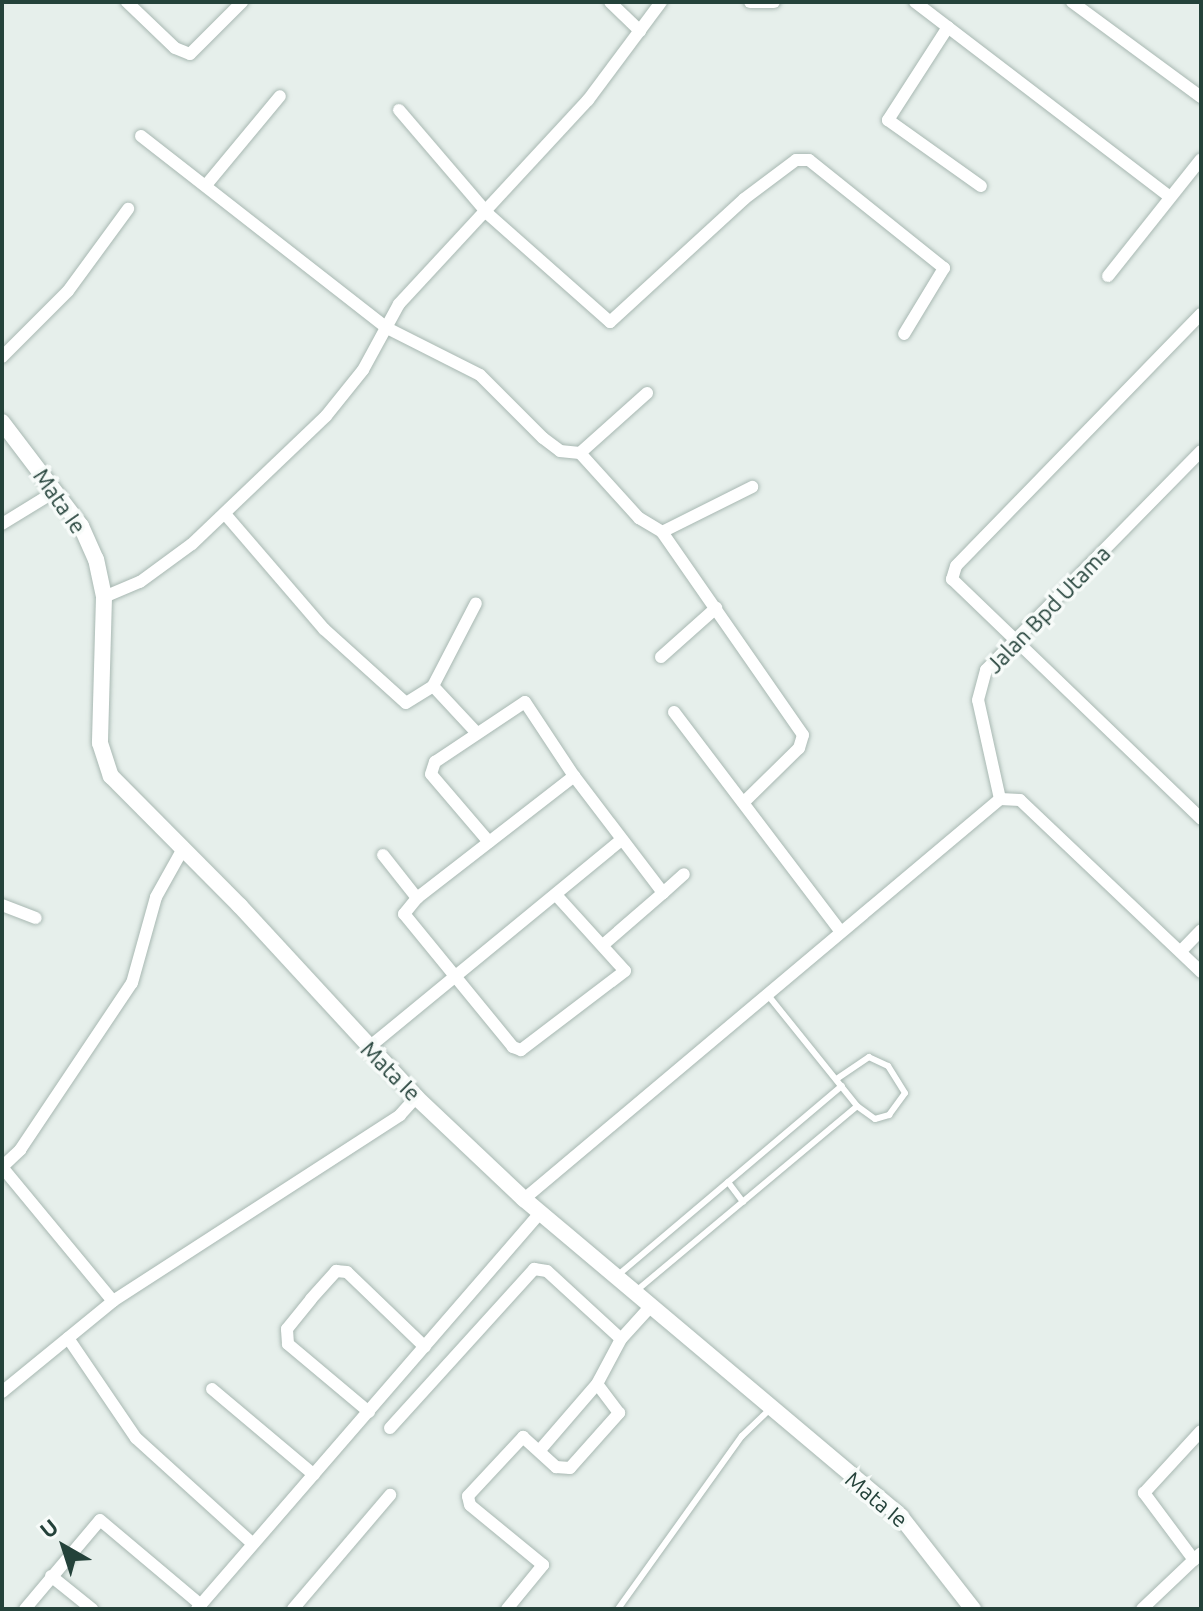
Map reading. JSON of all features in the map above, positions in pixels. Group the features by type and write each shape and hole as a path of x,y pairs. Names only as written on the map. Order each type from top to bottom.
{"street":[{"path":"127,2 175,48 190,54 242,2"},
{"path":"610,2 640,31"},
{"path":"104,597 140,582 225,514 326,416 363,370 414,287 488,214 588,100 661,2"},
{"path":"750,2 774,2"},
{"path":"915,2 1170,197"},
{"path":"1072,2 1201,97"},
{"path":"948,27 888,120 981,186"},
{"path":"207,184 280,96"},
{"path":"399,110 488,214 610,322 733,208 796,160 809,160 944,268 904,334"},
{"path":"141,136 207,184 387,328 471,368 551,444 580,453 639,518 662,532 803,735 799,748 745,801"},
{"path":"1108,276 1201,159"},
{"path":"2,357 68,291 128,209"},
{"path":"1201,314 956,566 954,584 1201,819"},
{"path":"580,453 647,393"},
{"name":"Mata Ie","path":"2,422 91,546 104,597 102,759 111,776 184,847 368,1048 524,1199 769,1410 901,1517 966,1606"},
{"name":"Jalan Bpd Utama","path":"1000,799 982,729 979,690 986,670 1017,643 1201,451"},
{"path":"662,532 752,487"},
{"path":"2,524 54,492"},
{"path":"225,514 324,629 402,701 413,703 433,686 476,603"},
{"path":"661,657 716,608"},
{"path":"433,686 475,731"},
{"path":"489,842 430,772 475,731 525,702 574,776 663,893"},
{"path":"674,712 745,801 841,932"},
{"path":"557,896 623,966 622,975 521,1050 513,1047 405,916 417,898 574,776"},
{"path":"524,1199 1000,799 1020,800 1201,972"},
{"path":"368,1048 557,896 621,840"},
{"path":"113,1301 2,1167 20,1150 132,983 156,897 184,847"},
{"path":"383,855 417,898"},
{"path":"603,945 684,874"},
{"path":"2,905 36,918"},
{"path":"1181,951 1201,930"},
{"path":"2,1392 113,1301 400,1115 416,1097"},
{"path":"25,1609 100,1520 199,1607 540,1213"},
{"path":"390,1428 534,1269 547,1271 621,1339"},
{"path":"369,1412 288,1344 287,1329 311,1299 341,1270 425,1347"},
{"path":"540,1450 597,1384 621,1339 650,1307"},
{"path":"68,1338 136,1438 252,1543"},
{"path":"507,1609 543,1565 470,1505 468,1496 517,1440 526,1439 566,1471 619,1413 597,1384"},
{"path":"212,1389 314,1475"},
{"path":"1142,1609 1197,1557 1144,1493 1201,1431"},
{"path":"299,1607 390,1495"},
{"path":"51,1576 92,1609"}],"lane":[{"path":"767,994 838,1078 857,1106 881,1118 903,1099 904,1085 888,1066 869,1057 838,1078"},
{"path":"615,1278 842,1086"},
{"path":"634,1293 857,1106"},
{"path":"728,1182 743,1202"},
{"path":"618,1609 742,1436 769,1410"}]}
